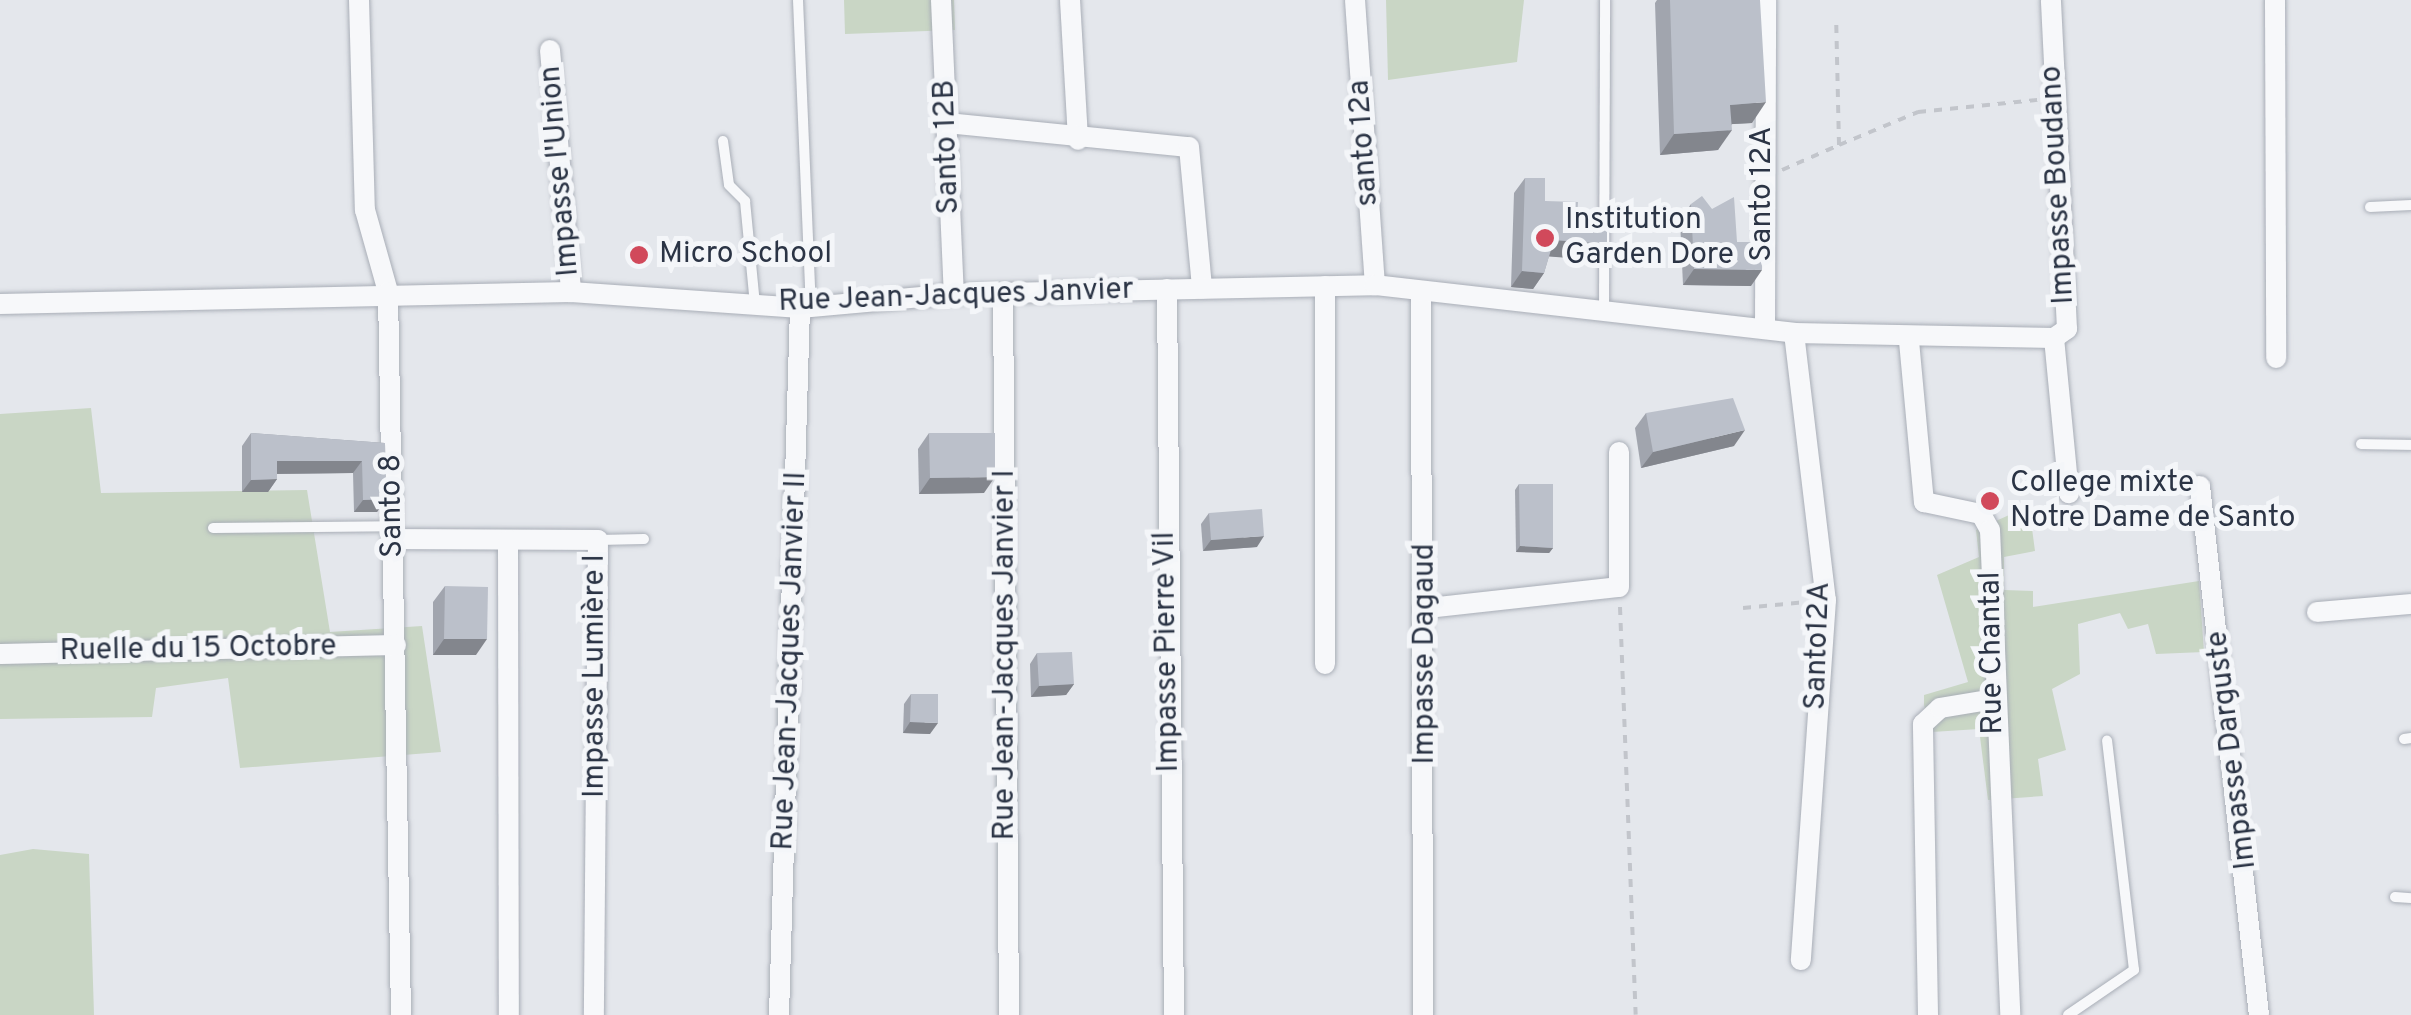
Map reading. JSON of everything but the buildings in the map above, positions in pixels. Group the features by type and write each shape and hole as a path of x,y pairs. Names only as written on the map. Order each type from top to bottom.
{"street":[{"name":"Santo 8","path":"359,0 365,210 388,292 401,1015"},
{"name":"Santo 12B","path":"941,0 954,294"},
{"path":"1070,0 1078,140"},
{"name":"santo 12a","path":"1355,0 1374,285"},
{"name":"Santo 12A","path":"1765,328 1760,180 1766,0"},
{"name":"Impasse Boudano","path":"1909,342 2054,338 2068,330 2052,99 2051,0"},
{"path":"2275,0 2276,358"},
{"name":"Impasse l'Union","path":"550,50 571,292"},
{"path":"948,123 1078,140 1189,147 1202,288"},
{"name":"Rue Jean-Jacques Janvier","path":"0,304 388,292 571,292 806,307 954,294 1374,285 1421,294 1794,333 1840,329 1909,342"},
{"path":"1325,664 1326,286"},
{"name":"Impasse Pierre Vil","path":"1167,289 1174,1015"},
{"name":"Impasse Dagaud","path":"1421,294 1428,608 1423,1015"},
{"name":"Rue Jean-Jacques Janvier I","path":"1003,295 1009,1015"},
{"name":"Rue Jean-Jacques Janvier II","path":"779,1015 806,307"},
{"name":"Santo12A","path":"1794,333 1826,600 1800,960"},
{"path":"2054,338 2069,493"},
{"name":"Rue Chantal","path":"1909,342 1924,502 1981,514 1990,530 2010,1015"},
{"path":"1428,608 1619,588 1619,452"},
{"name":"Impasse Darguste","path":"2200,486 2259,1015"},
{"name":"Impasse Lumière I","path":"394,532 508,540 598,540 594,1015"},
{"path":"508,540 509,1015"},
{"path":"2317,612 2411,604"},
{"name":"Ruelle du 15 Octobre","path":"0,654 396,645"},
{"path":"1928,1015 1923,724 1940,708 1994,699"}],"lane":[{"path":"798,0 806,307"},
{"path":"1604,312 1605,0"},
{"path":"723,141 730,186 745,201 755,304"},
{"path":"2370,207 2411,205"},
{"path":"2361,444 2411,445"},
{"path":"212,528 394,532"},
{"path":"598,540 644,538"},
{"path":"2068,1015 2134,970 2107,740"},
{"path":"2395,896 2411,898"}],"path":[{"path":"1836,16 1839,145"},
{"path":"1760,180 1918,112 2052,99"},
{"path":"1619,588 1636,1015"},
{"path":"1743,608 1826,600"}],"green space":[{"path":"844,0 954,0 955,30 845,34"},
{"path":"1386,0 1524,0 1517,62 1388,80"},
{"path":"91,408 101,493 307,490 330,632 422,626 441,752 240,768 228,678 156,688 152,717 0,719 0,414"},
{"path":"2029,506 2035,551 2004,557 2004,590 2033,591 2033,607 2199,581 2204,652 2156,654 2148,624 2128,629 2120,613 2078,624 2080,674 2052,689 2066,750 2038,759 2043,796 1988,800 1979,729 1932,732 1924,705 1924,695 1968,682 1937,575 1979,557 1976,530"},
{"path":"33,849 89,854 94,1015 0,1015 0,855"}],"place":[{"name":"Institution Garden Dore","path":"1545,238"},
{"name":"Micro School","path":"639,255"},
{"name":"College mixte Notre Dame de Santo","path":"1990,501"}]}
